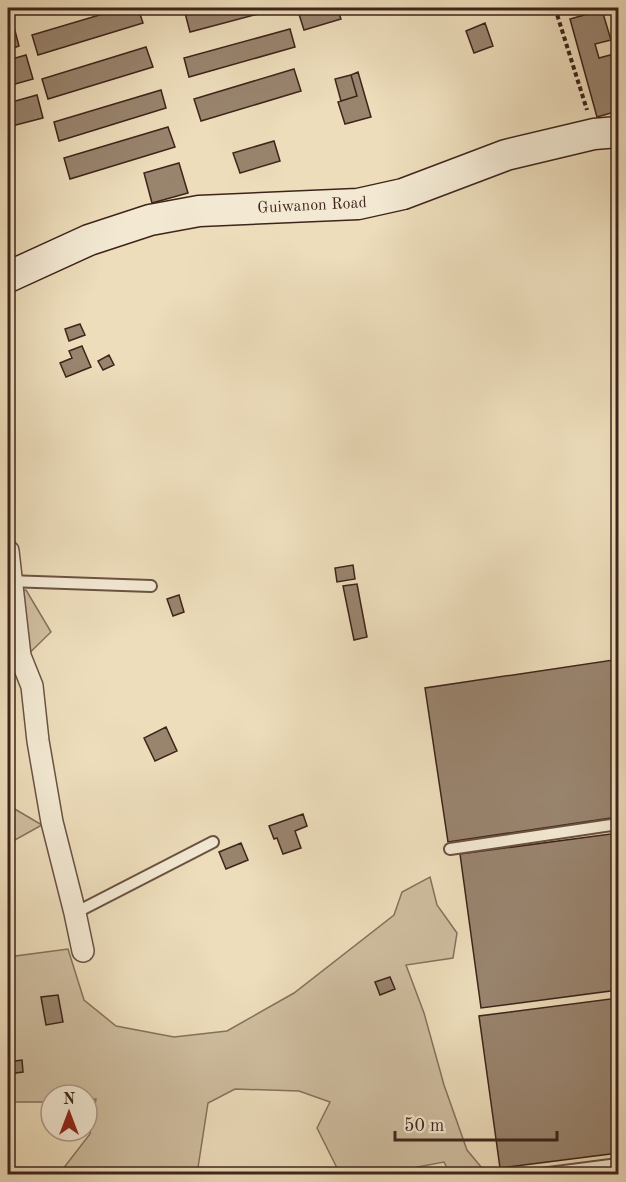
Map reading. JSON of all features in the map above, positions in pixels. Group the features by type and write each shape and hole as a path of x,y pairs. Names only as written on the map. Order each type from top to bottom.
{"street":[{"name":"Guiwanon Road","path":"8,277 89,240 150,220 199,211 358,204 403,194 506,155 606,133"},
{"path":"8,550 20,656 32,686 38,741 52,822 83,951"}],"lane":[{"path":"10,581 151,586"},
{"path":"450,849 618,824"},
{"path":"75,913 213,842"},
{"path":"542,1174 618,1164"}],"path":[{"path":"555,8 606,133"}],"shaded area":[{"path":"26,590 51,632 13,669 8,671 8,592"},
{"path":"8,805 42,825 15,840 8,840"},
{"path":"430,877 437,905 457,933 453,958 406,965 424,1013 444,1085 467,1150 487,1174 450,1174 444,1162 389,1174 340,1174 317,1128 330,1102 299,1091 235,1089 208,1103 197,1174 59,1174 83,1143 99,1143 99,1083 39,1083 39,1102 8,1102 8,957 68,949 84,1000 116,1026 174,1037 227,1031 294,993 394,915 402,892"}],"building":[{"path":"123,8 138,8 143,23 38,55 32,35"},
{"path":"206,8 281,8 190,32 185,13"},
{"path":"297,8 337,8 341,19 304,30"},
{"path":"602,10 611,40 595,44 599,58 614,54 618,68 618,111 597,117 570,19"},
{"path":"485,23 493,46 474,53 466,31"},
{"path":"14,27 19,46 8,50 8,29"},
{"path":"290,29 295,47 189,77 184,58"},
{"path":"146,47 153,67 48,99 42,79"},
{"path":"26,55 33,79 8,86 8,60"},
{"path":"294,69 301,91 201,121 194,99"},
{"path":"358,72 371,117 345,124 338,102 357,96 351,75"},
{"path":"351,75 357,96 341,101 335,79"},
{"path":"161,90 166,108 59,141 54,122"},
{"path":"37,95 43,118 8,127 8,103"},
{"path":"168,127 175,147 70,179 64,158"},
{"path":"274,141 280,161 240,173 233,153"},
{"path":"179,163 188,193 152,203 144,173"},
{"path":"80,324 85,335 69,341 65,329"},
{"path":"82,346 91,367 66,377 60,363 72,358 69,351"},
{"path":"109,355 114,365 103,370 98,361"},
{"path":"353,565 355,579 337,582 335,568"},
{"path":"357,584 367,637 354,640 343,586"},
{"path":"179,595 184,612 173,616 167,599"},
{"path":"613,660 618,697 618,817 448,842 425,688"},
{"path":"166,727 177,751 155,761 144,738"},
{"path":"303,814 307,826 295,831 301,848 283,854 269,826"},
{"path":"618,833 618,990 481,1008 460,854"},
{"path":"241,843 248,860 226,869 219,852"},
{"path":"390,977 395,989 380,995 375,982"},
{"path":"58,995 63,1022 46,1025 41,997"},
{"path":"618,998 618,1153 500,1168 479,1016"},
{"path":"22,1060 23,1072 8,1074 8,1062"}]}
